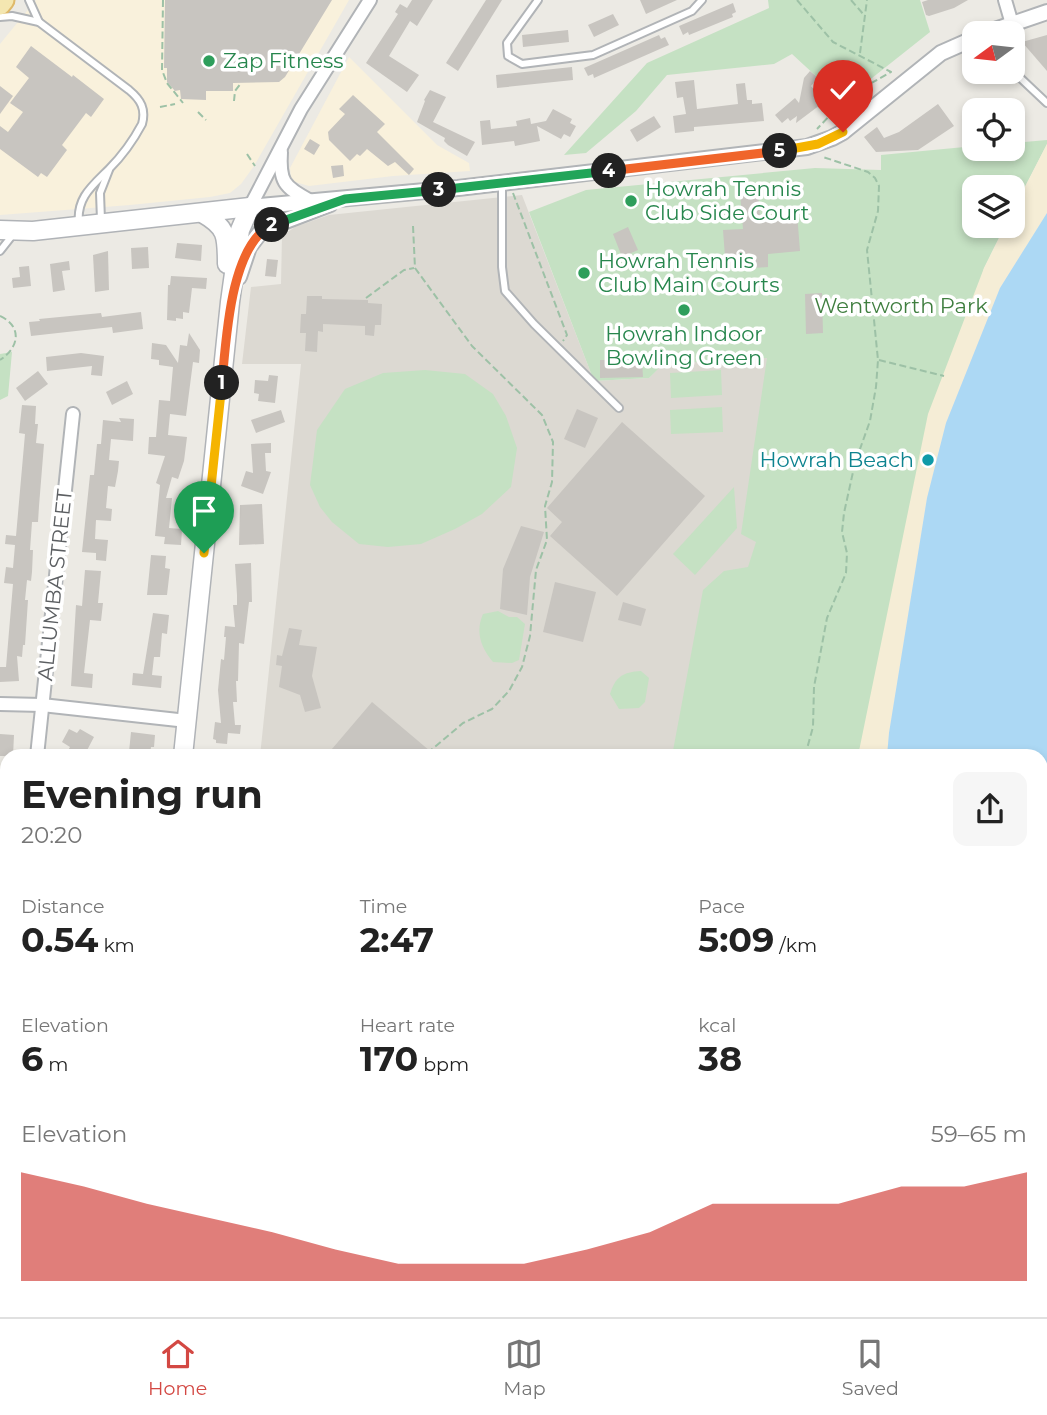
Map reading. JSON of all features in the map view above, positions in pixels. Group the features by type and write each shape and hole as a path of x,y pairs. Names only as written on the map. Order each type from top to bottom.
{"main road":[{"path":"0,5 4,0"},
{"path":"3,240 33,231 250,207"},
{"path":"184,749 230,302 240,230 250,207"},
{"path":"202,213 218,222 223,229 227,248 230,302"}],"street":[{"path":"250,207 301,109 370,0"},
{"path":"1005,0 1011,21"},
{"path":"1021,21 1047,12"},
{"path":"250,207 309,200 507,187 818,144 843,132 941,53 962,43"},
{"path":"281,148 280,166 284,182 290,190 309,200"},
{"path":"230,302 250,247 258,233 275,223 345,199"},
{"name":"ALLUMBA STREET","path":"38,749 73,414"},
{"path":"0,704 42,705 187,721"}],"lane":[{"path":"29,0 40,22"},
{"path":"538,0 507,43 508,56 517,63 593,55 692,10 702,0"},
{"path":"0,17 12,16 40,22 142,103 142,124 110,168 100,193 102,223"},
{"path":"1026,83 1047,103"},
{"path":"79,226 80,203 95,180 110,168"},
{"path":"507,187 502,267 505,291 517,307 619,408"}],"path":[{"path":"163,0 162,70 167,83 183,103"},
{"path":"797,0 832,42 891,72 859,90 835,110 815,131 816,135"},
{"path":"851,0 864,16"},
{"path":"859,54 867,0"},
{"path":"234,101 234,91 241,83"},
{"path":"160,107 175,104"},
{"path":"198,112 206,120"},
{"path":"807,749 813,727 814,687 827,618 846,573 847,553 842,532 844,513 855,463 870,421 878,360 867,250 878,211 879,186 868,172 823,158 821,153"},
{"path":"247,154 255,166"},
{"path":"507,187 566,335 558,348"},
{"path":"413,226 415,268 472,346 542,415 553,442 552,482 545,506 547,540 536,570 530,636 522,667 509,691 492,709 463,723 432,749"},
{"path":"366,298 404,270 415,268"},
{"path":"0,316 12,321 15,335 13,348 0,360"},
{"path":"878,360 944,376"}],"shaded area":[{"path":"36,0 349,0 254,166 241,184 230,193 130,205 0,215 0,44"},
{"path":"349,57 437,145 469,163 470,171 393,176 309,186 295,182 290,168"},
{"path":"522,195 594,381 649,378 662,364 778,357 789,749 261,749 301,364 242,364 251,287 281,284 282,236 295,227 329,215"}],"green space":[{"path":"768,0 920,0 930,32 843,101 792,54 774,64 667,75 636,111 586,153 564,155 647,63 769,8"},
{"name":"Wentworth Park","path":"1047,140 1025,187 1025,175 962,175 962,238 999,238 984,268 860,749 673,749 703,590 724,571 748,567 756,542 741,534 767,358 663,364 649,378 594,381 529,212 586,190 815,168 881,170 881,155 962,147 962,161 1025,161 1025,142"},
{"path":"12,352 8,396 0,400 0,354"},
{"path":"425,370 465,374 493,394 506,416 517,448 511,487 482,514 421,544 388,547 359,544 332,522 320,507 310,485 317,430 345,389 383,373"},
{"path":"721,370 722,395 671,398 670,373"},
{"path":"722,407 723,432 671,434 670,410"},
{"path":"734,487 737,528 695,575 673,554"},
{"path":"498,611 509,617 517,617 525,624 519,660 512,663 493,662 480,639 483,614"},
{"path":"641,671 649,678 645,702 639,708 619,709 610,694 614,683 625,674"}],"sand":[{"name":"Howrah Beach","path":"1047,144 1047,213 1000,288 946,423 927,498 888,749 859,749 928,414 984,268 999,238 1025,238 1025,187"}],"water":[{"path":"1047,213 1047,749 888,749 927,498 946,423 1000,288"}],"building":[{"path":"165,0 332,0 285,77 279,82 233,83 233,91 206,91 206,100 181,99 180,90 175,91 167,82 167,68 164,68"},
{"path":"412,0 433,0 417,26 410,21 389,56 419,75 407,92 366,63 398,14 395,12 400,4 407,8"},
{"path":"486,0 502,0 458,71 446,63"},
{"path":"640,0 677,0 646,14"},
{"path":"968,0 929,16 926,15 922,2"},
{"path":"733,3 736,12 732,14 733,17 683,35 679,26"},
{"path":"613,14 619,25 594,37 588,25"},
{"path":"568,30 569,42 523,47 522,35"},
{"path":"659,35 661,39 665,37 669,45 594,78 593,74 588,76 584,68"},
{"path":"1047,35 1047,71 1026,47 1026,41"},
{"path":"31,46 104,99 91,117 86,113 62,145 67,150 47,177 41,173 38,177 0,149 0,126 8,132 23,112 10,103 29,78 16,67"},
{"path":"572,67 573,80 497,88 496,75"},
{"path":"810,71 818,78 811,86 824,102 796,123 797,116 782,123 775,115 795,98 799,103 804,78"},
{"path":"694,80 697,109 738,104 736,84 745,83 747,100 752,100 752,104 762,103 764,121 694,127 694,131 675,133 673,116 686,114 683,97 677,98 675,82"},
{"path":"0,86 13,96 0,114"},
{"path":"430,90 446,97 433,122 475,142 467,156 448,145 444,141 445,138 417,122"},
{"path":"353,95 385,124 377,132 414,169 409,175 395,162 388,166 367,149 350,161 329,140 328,132 345,114 339,109"},
{"path":"938,104 954,126 918,150 876,152 864,137 877,127 884,138 899,132"},
{"path":"553,109 572,119 570,123 576,126 570,137 564,134 561,139 537,126 540,141 515,146 514,141 482,145 480,121 490,120 491,129 517,126 516,121 530,118 531,124 546,121"},
{"path":"654,116 661,127 637,142 630,130"},
{"path":"310,139 320,145 314,155 304,149"},
{"path":"343,165 344,176 333,178 331,166"},
{"path":"758,191 760,216 797,213 800,251 768,254 768,267 726,270 723,230 743,229 740,193"},
{"path":"628,227 638,250 622,257 613,234"},
{"path":"177,243 202,245 201,261 175,258"},
{"path":"148,247 149,268 132,269 131,248"},
{"path":"108,251 109,290 95,292 93,255"},
{"path":"267,259 278,260 276,277 265,276"},
{"path":"69,261 70,270 62,271 65,290 53,292 50,264"},
{"path":"29,266 31,286 13,288 12,278 20,277 19,267"},
{"path":"171,276 207,278 206,289 192,288 189,313 183,312 183,319 176,318 176,321 167,320 168,285"},
{"path":"822,293 823,333 806,334 805,294"},
{"path":"307,296 368,300 368,303 382,304 381,325 375,325 374,336 365,335 365,326 323,324 323,332 318,331 317,352 305,351 306,333 300,333 301,314 306,314"},
{"path":"141,312 143,329 113,333 112,327 31,336 29,322 40,321 39,319 101,313 102,317"},
{"path":"189,333 200,350 199,363 193,362 186,416 170,414 168,435 187,437 178,479 172,477 166,498 172,498 169,528 182,529 181,545 164,544 165,537 155,536 160,485 156,483 165,456 148,454 149,437 156,437 159,400 170,401 173,367 159,365 159,360 151,359 152,343 166,345 178,363 180,345 187,346"},
{"path":"81,353 104,356 102,376 91,375 92,366 47,371 46,357"},
{"path":"600,360 642,360 643,377 600,378"},
{"path":"38,371 48,384 25,401 16,388"},
{"path":"269,375 278,376 275,403 258,401 259,394 254,393 255,380 268,381"},
{"path":"127,381 133,394 112,405 106,392"},
{"path":"22,405 36,406 36,443 44,444 38,522 32,522 32,572 31,581 27,580 25,600 28,600 25,645 22,657 17,656 19,681 0,682 0,667 6,667 13,584 4,583 6,567 13,568 15,545 5,544 6,535 16,536 25,434 19,433"},
{"path":"577,409 598,418 585,448 564,439"},
{"path":"281,410 285,422 256,433 251,420"},
{"path":"119,418 134,419 133,441 111,439 109,460 119,461 118,471 115,487 108,486 106,508 112,509 111,521 96,520 95,539 108,540 106,561 96,560 96,553 82,552 90,475 94,475 103,420 121,422"},
{"path":"622,422 705,496 617,596 550,536 562,522 547,508"},
{"path":"271,443 271,453 265,453 266,471 271,472 263,494 241,486 246,471 253,473 251,444"},
{"path":"262,504 264,544 239,545 240,505"},
{"path":"521,526 544,532 530,577 527,615 500,609 503,569"},
{"path":"151,555 166,556 165,568 170,569 167,595 147,595"},
{"path":"251,563 252,602 249,602 244,644 239,643 237,702 233,702 235,725 241,725 240,734 228,733 227,744 216,743 213,739 215,722 221,723 218,690 221,659 224,660 225,626 235,627 235,564"},
{"path":"85,570 101,571 98,603 103,603 101,621 90,620 84,673 93,674 92,688 71,686 76,605 82,606"},
{"path":"555,582 596,592 583,642 543,632"},
{"path":"623,602 646,609 641,626 618,620"},
{"path":"153,613 169,615 167,634 162,633 160,657 154,657 152,675 162,676 161,688 132,685 133,673 143,674"},
{"path":"289,628 302,630 299,645 317,647 312,676 321,708 305,712 300,695 279,687 282,666 276,665 277,655 282,656"},
{"path":"372,702 428,749 332,749"},
{"path":"69,729 77,733 80,729 94,737 88,749 69,749 70,747 62,742"},
{"path":"131,732 155,735 154,747 151,749 129,749"},
{"path":"0,734 14,735 13,749 0,749"}],"place":[{"name":"Zap Fitness","path":"209,61"},
{"name":"Howrah Tennis Club Side Court","path":"631,201"},
{"name":"Howrah Tennis Club Main Courts","path":"584,273"},
{"name":"Howrah Indoor Bowling Green","path":"684,310"},
{"name":"Howrah Beach","path":"928,460"}],"route":[{"path":"204,553 230,302 250,247 262,230 345,199 782,150 818,144 843,132"}]}
